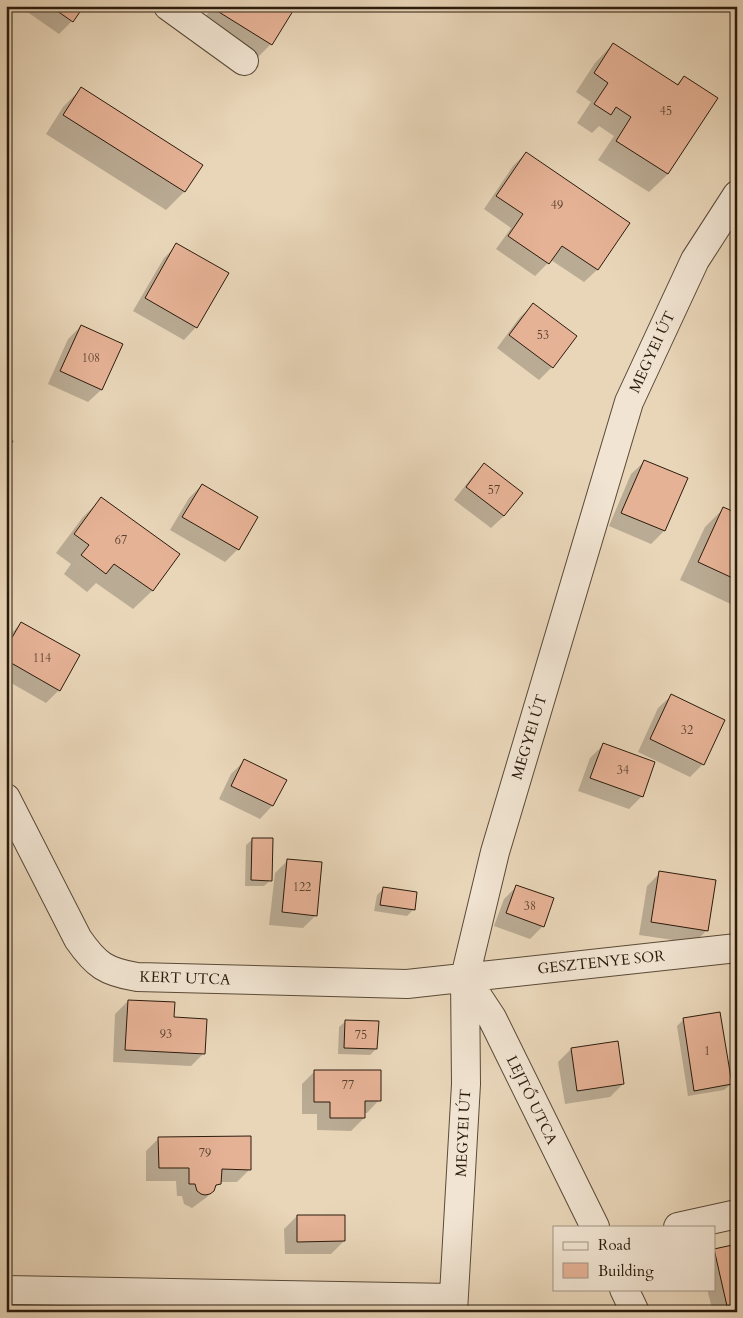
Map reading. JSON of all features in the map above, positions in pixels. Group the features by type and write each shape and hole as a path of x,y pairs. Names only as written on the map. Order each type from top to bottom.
{"street":[{"path":"168,6 244,61"},
{"name":"MEGYEI ÚT","path":"453,1305 466,1084 464,977 495,852 629,402 695,260 737,195"},
{"name":"KERT UTCA","path":"6,798 78,940 90,956 110,971 137,977 408,984 464,977"},
{"name":"GESZTENYE SOR","path":"464,977 737,948"},
{"name":"LEJTŐ UTCA","path":"464,977 492,1018 595,1226"},
{"path":"683,1226 737,1214"},
{"path":"6,1290 453,1305"},
{"path":"624,1290 634,1312"}],"building":[{"path":"50,6 84,6 73,22"},
{"path":"216,6 296,6 272,45 214,9"},
{"path":"613,43 678,85 684,76 718,98 668,174 616,141 631,117 616,107 611,115 594,104 608,83 594,73"},
{"path":"81,87 203,165 185,192 63,115"},
{"path":"526,152 630,223 598,270 562,246 549,264 508,236 523,214 496,196"},
{"path":"176,243 229,273 197,328 145,298"},
{"path":"533,303 577,336 553,368 509,335"},
{"path":"81,325 123,344 102,390 60,371"},
{"path":"6,438 13,441 6,454"},
{"path":"644,460 688,478 665,531 621,513"},
{"path":"484,463 523,493 504,516 466,487"},
{"path":"202,484 258,517 239,550 182,517"},
{"path":"101,497 180,554 153,591 114,564 106,574 81,555 89,545 74,534"},
{"path":"723,507 737,513 737,580 698,562"},
{"path":"21,622 80,655 60,691 6,660 6,648"},
{"path":"671,694 725,720 704,765 650,739"},
{"path":"603,743 655,762 643,797 590,778"},
{"path":"244,759 287,780 273,806 231,786"},
{"path":"252,838 273,838 272,881 251,880"},
{"path":"287,859 322,862 317,916 282,912"},
{"path":"659,871 716,880 708,931 651,922"},
{"path":"516,885 554,898 544,927 506,913"},
{"path":"383,887 417,892 415,910 380,905"},
{"path":"128,1000 175,1002 174,1017 207,1019 205,1054 125,1050"},
{"path":"720,1012 732,1084 694,1091 683,1018"},
{"path":"345,1020 379,1021 377,1049 344,1048"},
{"path":"618,1041 624,1084 577,1091 571,1048"},
{"path":"314,1070 381,1070 381,1101 365,1101 365,1118 330,1118 330,1102 314,1102"},
{"path":"251,1136 251,1170 222,1169 221,1184 216,1185 214,1191 210,1194 201,1194 197,1191 195,1184 189,1184 189,1168 159,1168 158,1137"},
{"path":"297,1215 345,1215 345,1241 297,1242"},
{"path":"737,1244 737,1303 727,1306 716,1258 716,1249"}]}
